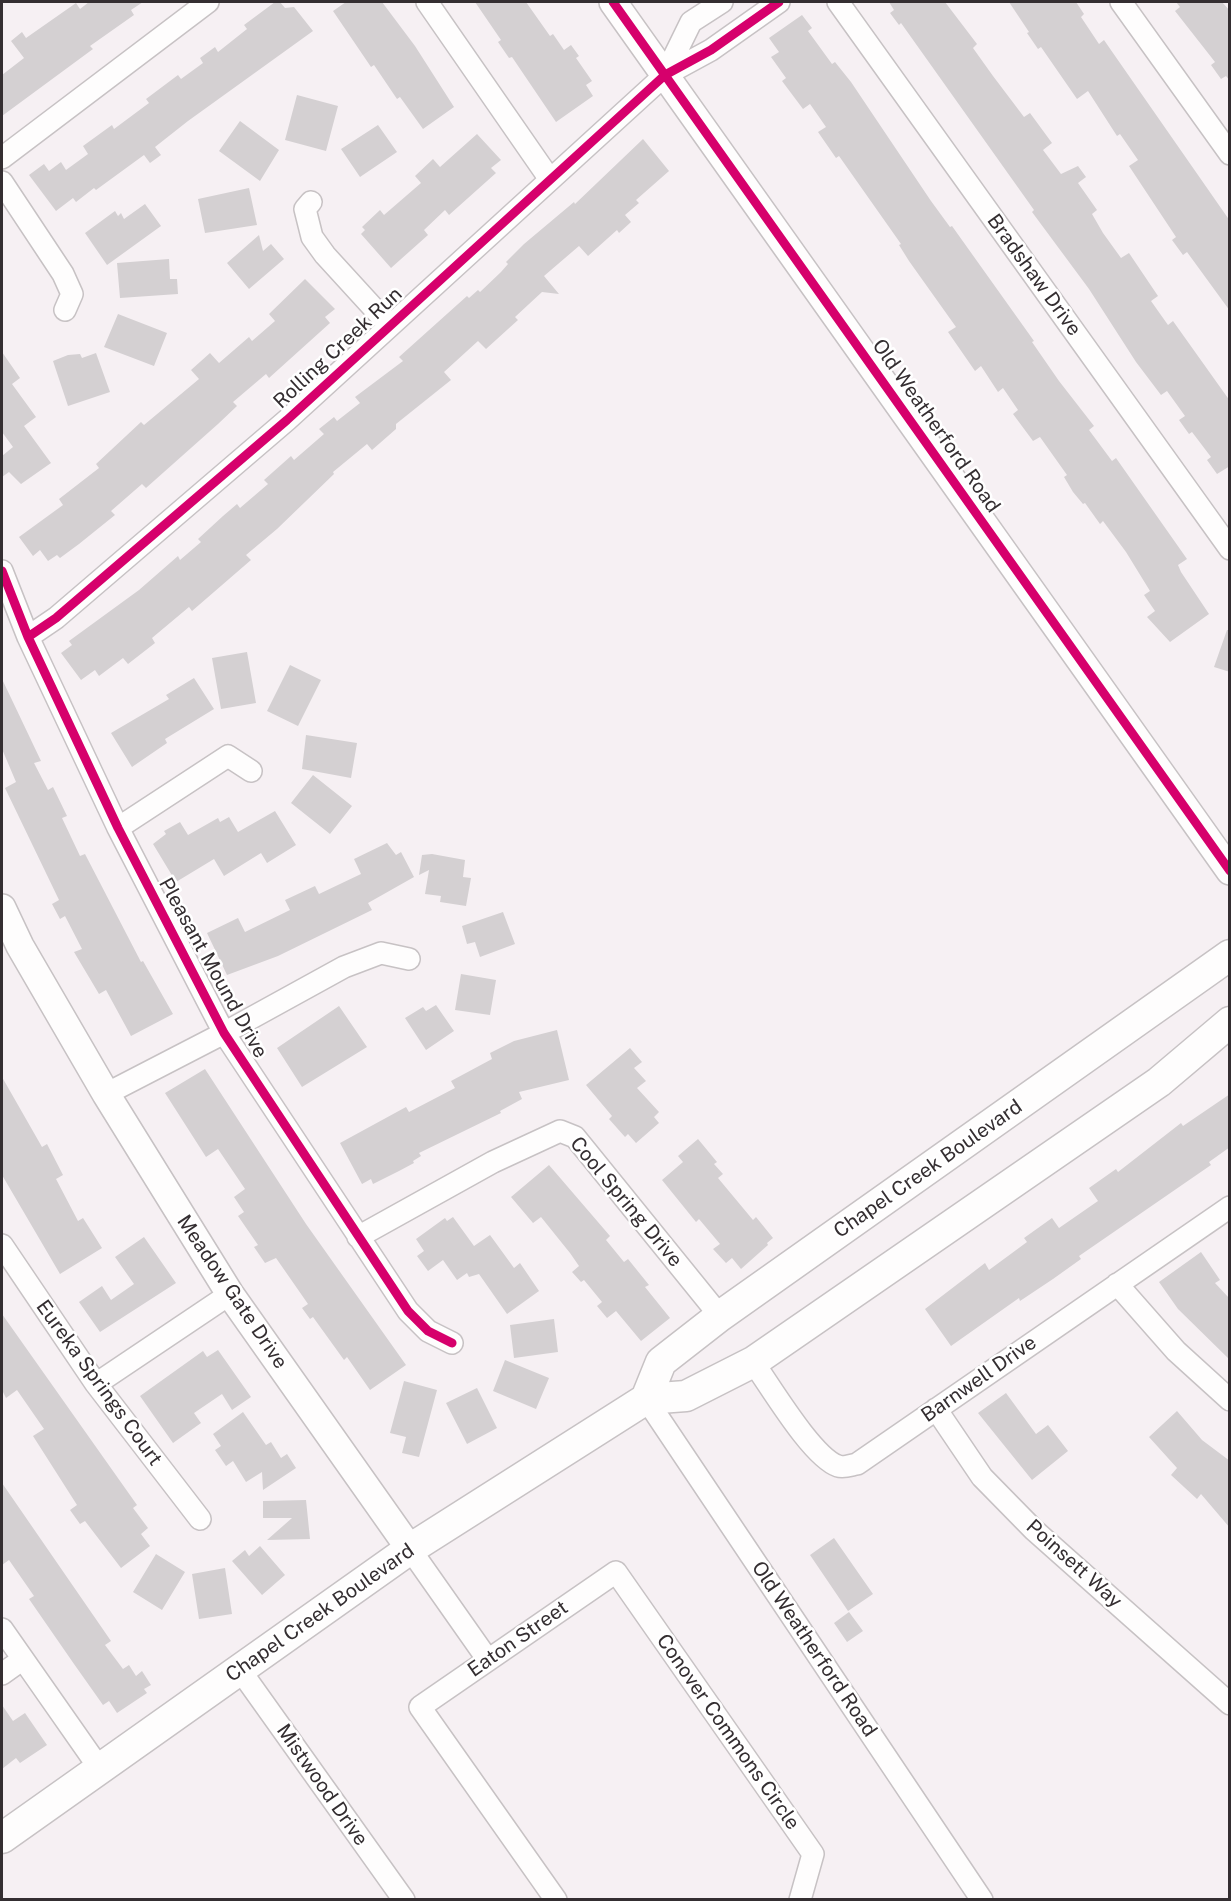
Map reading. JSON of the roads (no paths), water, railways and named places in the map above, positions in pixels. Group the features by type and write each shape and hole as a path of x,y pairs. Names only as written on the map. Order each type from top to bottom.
{"main road":[{"name":"Chapel Creek Boulevard","path":"646,1399 661,1362 720,1316 1230,956"},
{"name":"Chapel Creek Boulevard","path":"2,1838 410,1549 646,1399 686,1396 753,1362 1159,1082 1230,1022"}],"street":[{"path":"2,158 208,2"},
{"path":"427,2 549,178"},
{"name":"Old Weatherford Road","path":"613,2 1230,871"},
{"path":"665,75 692,22 722,2"},
{"path":"665,75 711,50 779,2"},
{"name":"Bradshaw Drive","path":"838,2 1230,549"},
{"path":"1121,2 1230,154"},
{"name":"Rolling Creek Run","path":"28,637 56,618 204,493 665,75"},
{"path":"2,182 63,274 72,294 65,310"},
{"path":"310,202 305,209 312,237 389,325"},
{"name":"Pleasant Mound Drive","path":"2,571 28,637 118,828 224,1033 408,1311 428,1331 452,1342"},
{"path":"118,828 228,756 251,771"},
{"name":"Meadow Gate Drive","path":"2,908 20,946 106,1094 230,1294 488,1660"},
{"path":"106,1094 344,967 381,953 410,959"},
{"name":"Cool Spring Drive","path":"358,1237 493,1162 560,1131 566,1132 575,1137 720,1316"},
{"name":"Barnwell Drive","path":"753,1362 813,1446 828,1461 841,1467 857,1464 1230,1207"},
{"name":"Eureka Springs Court","path":"2,1245 96,1384 200,1519"},
{"path":"1117,1284 1176,1351 1230,1400"},
{"path":"96,1384 230,1294"},
{"name":"Old Weatherford Road","path":"646,1399 982,1899"},
{"name":"Poinsett Way","path":"936,1409 989,1485 1034,1530 1230,1704"},
{"name":"Eaton Street","path":"556,1899 420,1707 616,1572"},
{"name":"Conover Commons Circle","path":"616,1572 813,1854 800,1899"},
{"path":"2,1629 100,1769"},
{"path":"2,1674 23,1659"},
{"name":"Mistwood Drive","path":"240,1670 404,1899"}]}
